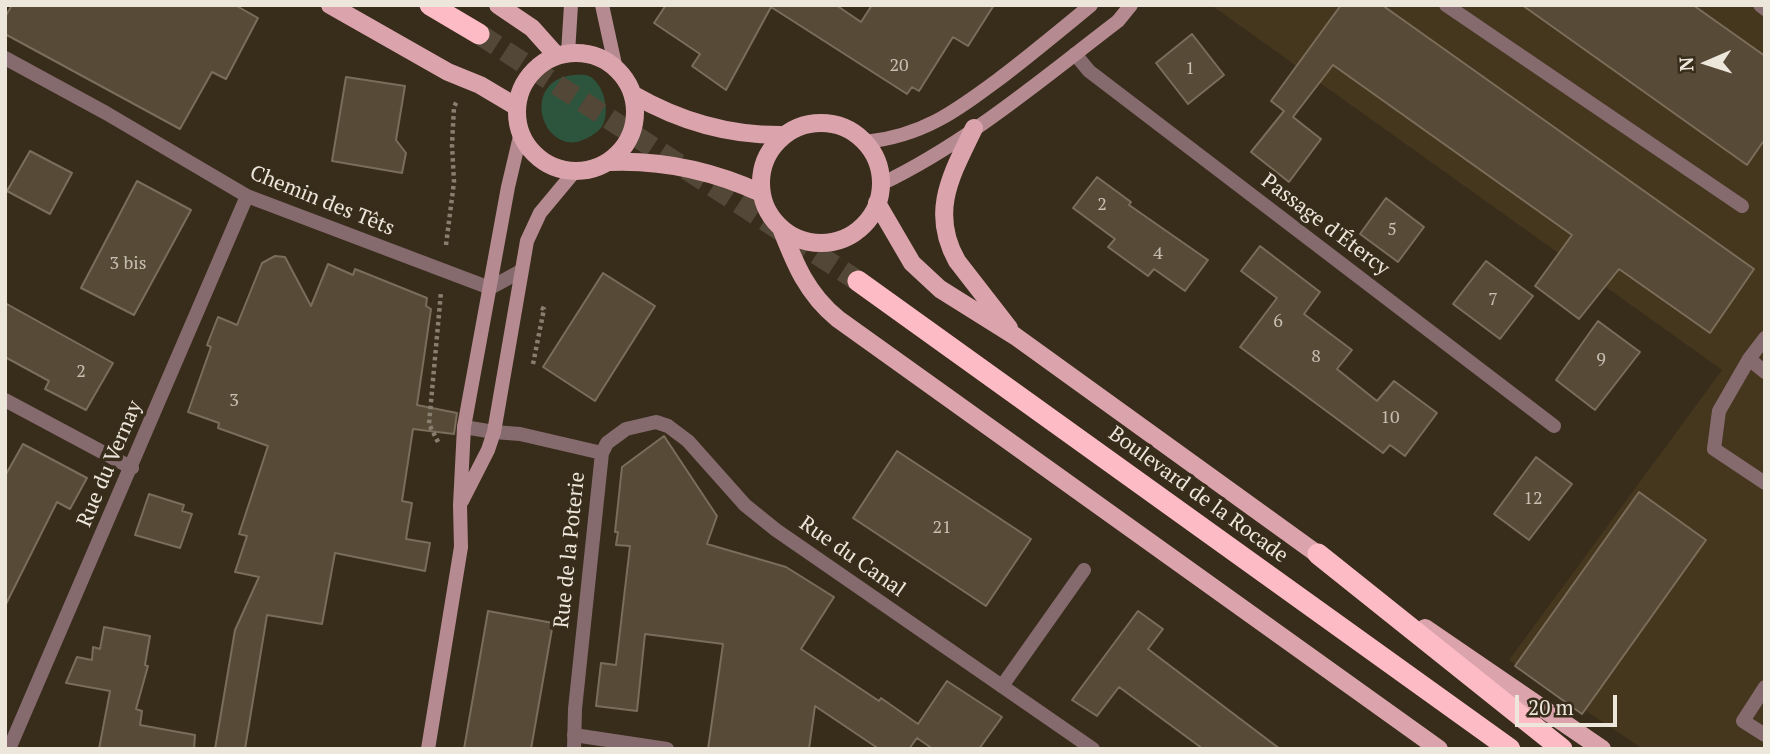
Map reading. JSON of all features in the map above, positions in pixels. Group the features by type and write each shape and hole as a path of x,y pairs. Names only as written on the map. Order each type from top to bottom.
{"highway":[{"path":"430,5 479,34"},
{"name":"Boulevard de la Rocade","path":"858,281 1510,749"},
{"path":"1318,554 1562,749"}],"main road":[{"path":"330,5 448,72 480,85 517,107"},
{"path":"498,5 532,28 563,55"},
{"path":"563,55 572,5"},
{"path":"602,5 617,69"},
{"path":"865,142 907,134 947,117 1043,45 1091,5"},
{"path":"881,184 928,160 974,128 1118,21 1131,5"},
{"path":"610,162 632,132 635,120 634,95 623,75 599,57 579,53 563,55 538,67 523,85 517,107 517,120 533,152 542,160 563,170 575,172 610,162 687,168 718,176 761,193"},
{"path":"634,95 672,115 699,124 741,133 785,135"},
{"path":"781,228 809,242 831,242 851,235 867,221 877,203 881,184 877,162 865,142 846,129 821,123 808,125 785,135 767,159 761,193 768,212 781,228 804,282 821,304 838,319 1439,749"},
{"path":"974,128 946,191 944,205 947,238 963,270 1015,336"},
{"path":"428,749 461,547 464,427 508,187 521,132"},
{"path":"460,505 488,450 494,432 527,241 540,212 575,172"},
{"name":"Boulevard de la Rocade","path":"877,203 899,244 920,272 948,295 1015,336 1318,554 1602,749"}],"street":[{"path":"1446,5 1742,206"},
{"path":"1760,5 1765,9"},
{"name":"Passage d'Étercy","path":"1075,54 1100,80 1554,426"},
{"name":"Chemin des Têts","path":"5,58 106,113 247,196 490,288"},
{"name":"Rue du Vernay","path":"8,745 132,467 247,196"},
{"path":"490,288 521,271"},
{"path":"1765,338 1749,359 1719,411 1714,449 1765,483"},
{"path":"1749,359 1765,372"},
{"path":"5,400 132,467"},
{"name":"Rue du Canal","path":"602,453 615,435 634,426 656,422 678,432 760,518 1093,749"},
{"name":"Rue de la Poterie","path":"464,427 520,434 602,453 576,696 574,742"},
{"path":"1002,686 1084,570"},
{"path":"1765,687 1743,721 1765,735"},
{"path":"574,742 667,749"}],"shaded area":[{"path":"1211,5 1765,5 1765,749 1643,749 1509,660 1722,370"}],"green space":[{"path":"573,75 587,75 595,80 606,108 601,128 577,142 564,141 554,135 546,125 542,113 542,100 547,89 557,80"}],"building":[{"path":"12,5 235,5 258,18 226,79 212,72 180,129 5,34 5,17"},
{"path":"666,5 836,5 861,22 872,5 994,5 968,46 953,37 919,91 912,87 907,94 771,7 726,90 692,66 700,54 654,23"},
{"path":"1341,5 1382,5 1754,269 1710,333 1619,269 1579,319 1535,286 1572,235 1333,65 1293,117 1321,139 1289,182 1251,152 1284,111 1271,101"},
{"path":"1522,5 1693,5 1765,56 1765,139 1747,165"},
{"path":"1192,34 1224,75 1188,104 1156,63"},
{"path":"346,77 405,86 396,140 406,153 402,173 332,161"},
{"path":"30,151 72,173 50,214 7,191"},
{"path":"1097,177 1131,202 1129,205 1208,260 1185,291 1154,269 1148,276 1108,247 1115,239 1073,208"},
{"path":"137,181 191,210 134,315 81,288"},
{"path":"1386,198 1424,227 1398,262 1360,234"},
{"path":"1260,246 1320,292 1304,314 1352,350 1337,369 1377,401 1394,381 1437,413 1405,456 1390,445 1383,453 1240,347 1277,298 1241,271"},
{"path":"275,256 285,257 311,306 328,264 353,275 355,269 427,298 426,306 431,309 417,405 457,413 454,434 413,429 402,501 412,503 406,539 430,543 425,571 335,553 322,624 267,615 245,749 215,749 235,630 259,577 235,572 247,536 239,534 268,446 218,428 219,423 188,412 211,347 207,345 218,317 237,325 262,263"},
{"path":"1486,261 1533,296 1500,339 1453,304"},
{"path":"603,273 655,306 595,401 543,367"},
{"path":"5,303 113,363 86,410 45,389 49,381 5,357"},
{"path":"1598,321 1640,352 1595,410 1556,380"},
{"path":"664,436 717,516 707,544 786,567 834,597 801,649 918,724 947,681 1002,717 979,749 933,749 917,738 909,749 879,749 815,706 809,749 708,749 723,644 645,634 637,711 596,706 601,663 616,665 630,546 616,545 622,467"},
{"path":"23,444 87,478 70,509 57,502 5,606 5,476"},
{"path":"897,451 1031,539 986,606 853,518"},
{"path":"1536,457 1572,484 1529,540 1494,514"},
{"path":"1639,492 1706,540 1582,714 1515,666"},
{"path":"149,494 184,505 182,511 192,514 180,548 135,535"},
{"path":"488,611 553,623 531,749 464,749"},
{"path":"1138,611 1163,629 1148,649 1280,749 1203,749 1119,687 1097,716 1072,700"},
{"path":"104,627 150,636 145,665 148,666 136,709 142,711 140,725 195,735 194,749 99,749 110,691 66,683 77,657 92,660 93,647 100,649"}],"tunnel":[{"path":"479,34 858,281"}]}
